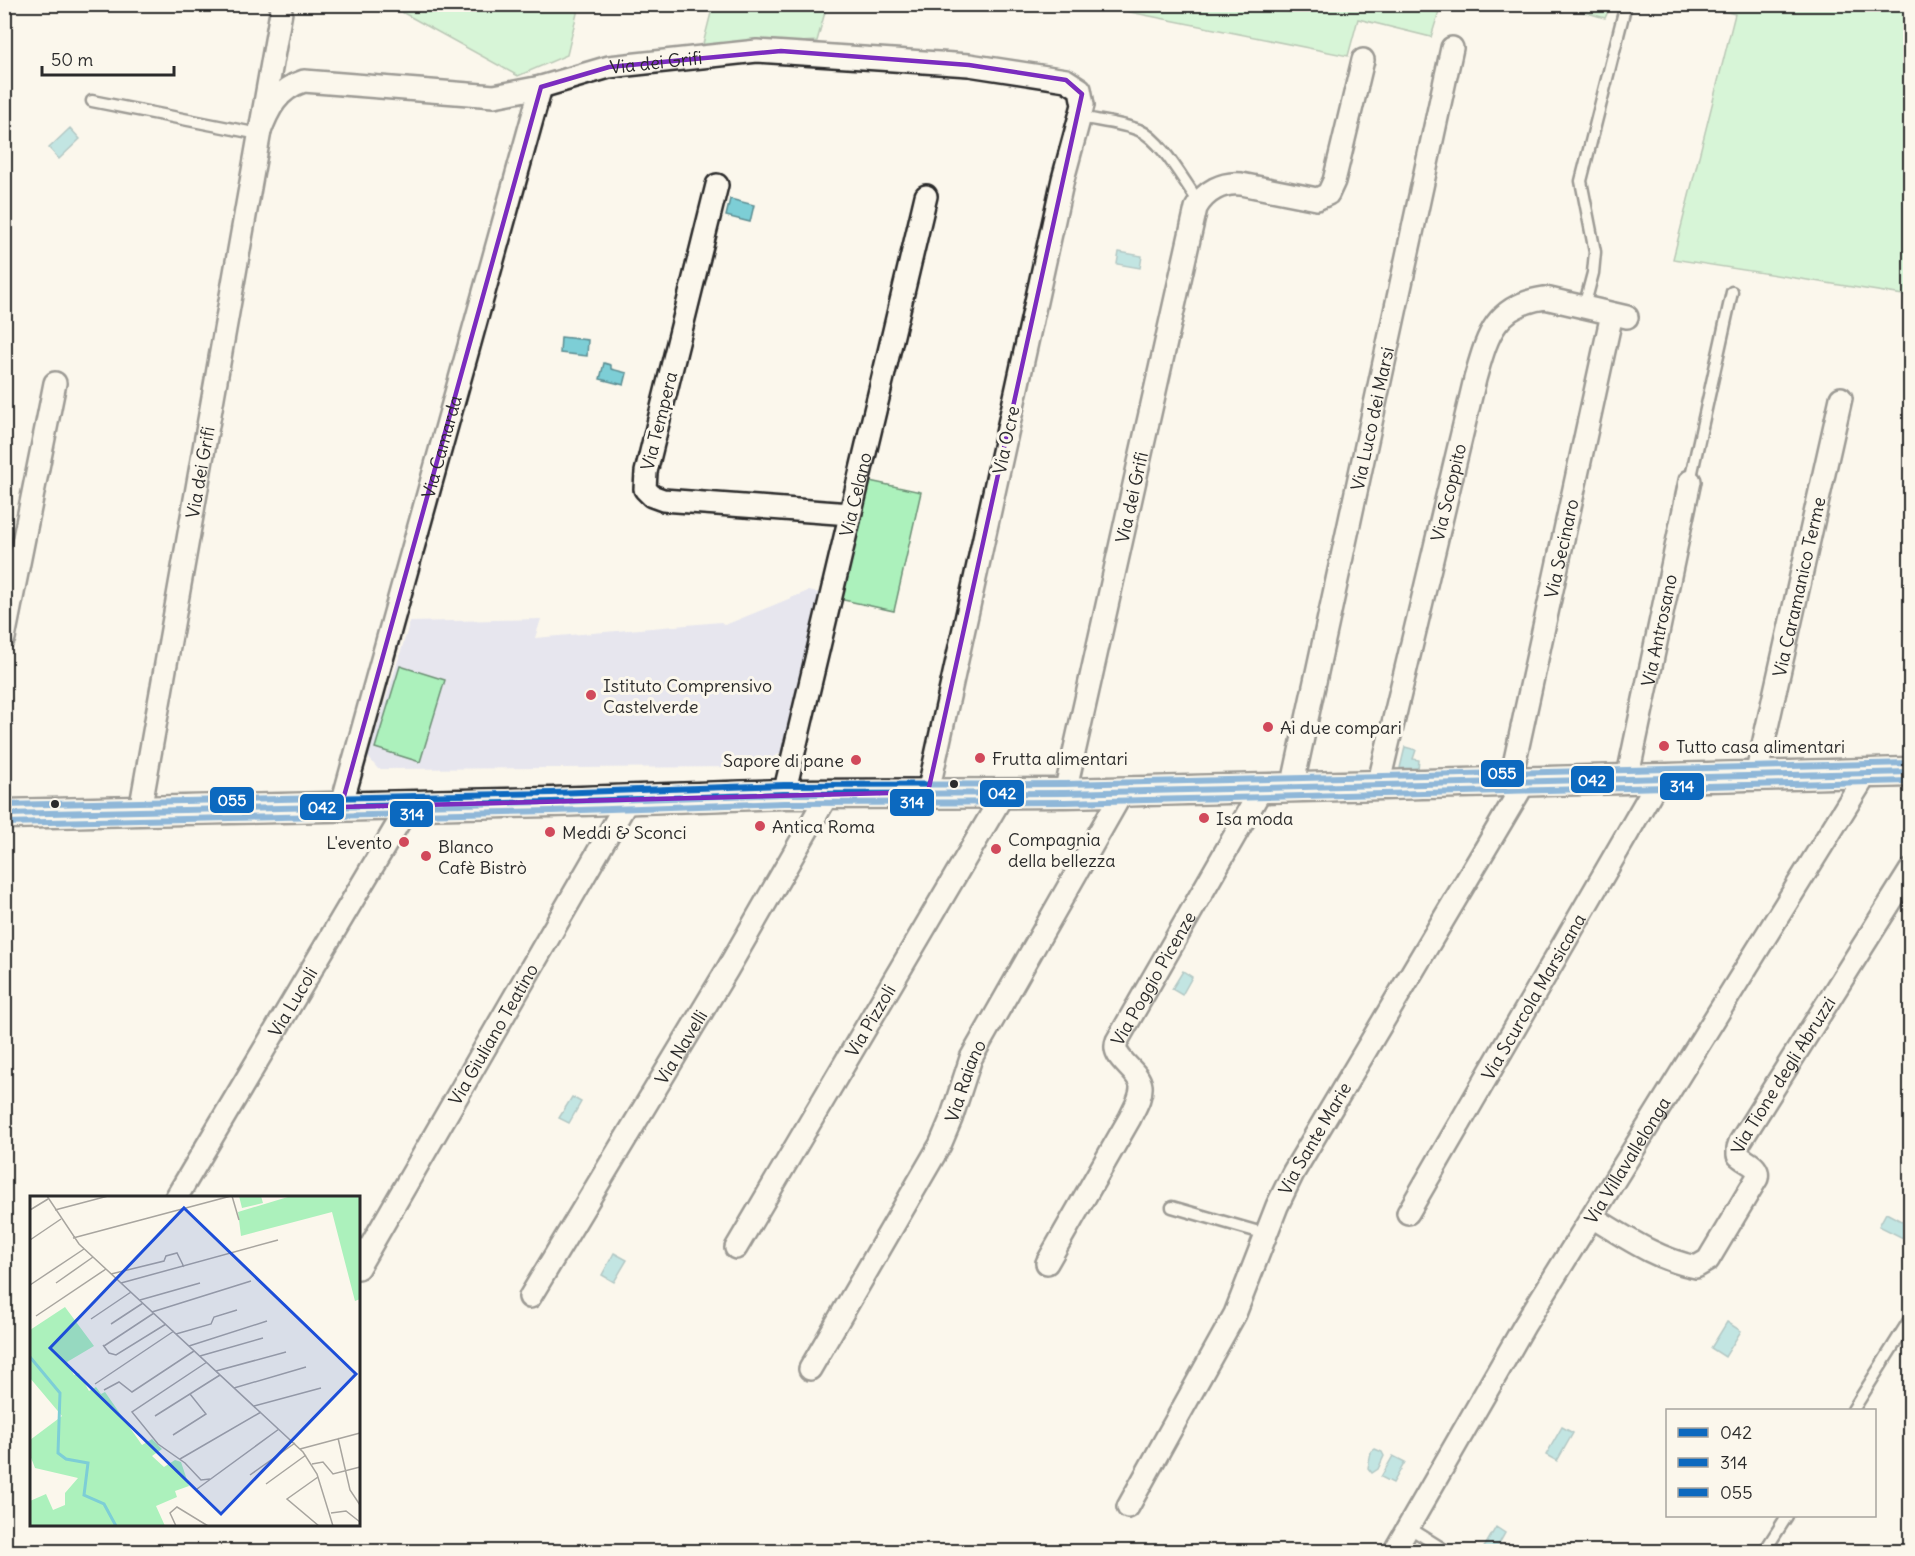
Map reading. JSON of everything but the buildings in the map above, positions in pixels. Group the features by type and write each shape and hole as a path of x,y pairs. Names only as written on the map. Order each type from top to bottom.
{"street":[{"name":"Via dei Grifi","path":"140,811 281,12"},
{"name":"Via Luco dei Marsi","path":"1292,788 1452,48"},
{"name":"Via dei Grifi","path":"259,134 269,109 278,96 304,81 487,96 541,87 609,67 757,51 969,65 1066,80 1080,89"},
{"path":"1198,202 1209,192 1229,184 1241,184 1317,199 1328,194 1334,182 1363,60"},
{"name":"Via Camarda","path":"341,807 541,87"},
{"name":"Via Ocre","path":"928,792 1063,179 1080,117 1083,100 1080,89"},
{"name":"Via Tempera","path":"717,185 646,472 645,489 652,496 663,500 850,514"},
{"name":"Via Celano","path":"784,794 926,196"},
{"name":"Via dei Grifi","path":"1065,793 1198,202"},
{"name":"Via Scoppito","path":"1378,786 1475,379 1489,336 1496,323 1506,313 1532,301 1545,298 1619,315"},
{"name":"Via Secinaro","path":"1518,782 1619,315"},
{"path":"4,638 55,383"},
{"name":"Via Caramanico Terme","path":"1756,776 1841,398"},
{"name":"Via Antrosano","path":"1627,780 1690,481"},
{"path":"4,814 628,800 784,794 1065,793 1911,772"},
{"name":"Via Villavallelonga","path":"1394,1551 1524,1326 1867,773"},
{"name":"Via Scurcola Marsicana","path":"1407,1213 1659,779"},
{"name":"Via Sante Marie","path":"1128,1507 1235,1314 1293,1173 1518,782"},
{"name":"Via Poggio Picenze","path":"1047,1263 1137,1102 1140,1084 1117,1053 1117,1041 1262,789"},
{"name":"Via Raiano","path":"810,1369 940,1144 951,1119 971,1058 1123,791"},
{"name":"Via Pizzoli","path":"736,1248 1005,793"},
{"name":"Via Navelli","path":"530,1297 727,970 828,794"},
{"name":"Via Giuliano Teatino","path":"360,1265 628,800"},
{"name":"Via Lucoli","path":"177,1196 409,805"},
{"name":"Via Tione degli Abruzzi","path":"1592,1217 1640,1246 1660,1255 1696,1267 1708,1260 1757,1178 1758,1173 1755,1167 1738,1155 1737,1148 1740,1142 1911,871"}],"lane":[{"path":"1584,307 1595,252 1581,181 1626,4"},
{"path":"92,101 259,134"},
{"path":"1080,117 1132,128 1145,134 1158,145 1198,202"},
{"path":"1690,481 1732,292"},
{"path":"1172,1207 1266,1234"},
{"path":"1854,1409 1911,1319"},
{"path":"1764,1551 1786,1517"},
{"path":"1408,1527 1448,1551"}],"highlighted area":[{"path":"781,51 969,65 1066,80 1082,94 928,792 341,807 541,87 609,67"}],"shaded area":[{"name":"Istituto Comprensivo Castelverde","path":"808,591 820,593 781,753 756,767 378,769 368,757 410,622 541,619 535,638 721,622 725,625"}],"green space":[{"path":"1441,4 1431,37 1358,19 1348,56 1095,5"},
{"path":"389,5 579,5 567,55 518,76"},
{"path":"713,5 827,5 817,41 702,48"},
{"path":"1560,5 1611,5 1605,18"},
{"path":"1701,5 1910,5 1910,296 1673,259 1735,14"},
{"path":"865,480 921,492 894,611 839,599"},
{"path":"400,666 445,680 420,762 375,748"}],"water":[{"path":"70,128 80,139 59,159 49,148"},
{"path":"730,199 754,205 750,222 726,216"},
{"path":"1119,252 1142,256 1140,268 1117,264"},
{"path":"561,337 588,340 587,356 560,353"},
{"path":"604,363 611,365 611,369 627,373 624,385 600,379"},
{"path":"1405,747 1416,750 1413,759 1419,760 1418,769 1400,768"},
{"path":"1183,971 1192,977 1182,995 1172,989"},
{"path":"572,1097 581,1102 569,1123 559,1118"},
{"path":"1886,1213 1909,1225 1903,1238 1879,1226"},
{"path":"614,1253 627,1260 614,1282 602,1275"},
{"path":"1727,1322 1741,1331 1725,1357 1711,1348"},
{"path":"1562,1427 1573,1433 1557,1461 1546,1455"},
{"path":"1375,1449 1382,1452 1384,1456 1378,1469 1372,1473 1368,1468 1371,1452"},
{"path":"1393,1456 1405,1462 1393,1483 1381,1477"},
{"path":"1496,1527 1505,1533 1495,1551 1482,1551"}],"transit line":[{"name":"055","path":"4,805 552,793 784,785 1065,784 1910,763"},
{"name":"042","path":"4,814 552,802 784,794 1065,793 1910,772"},
{"name":"314","path":"4,823 552,811 784,803 1065,802 1910,781"}],"place":[{"name":"Istituto Comprensivo Castelverde","path":"591,695"},
{"name":"Ai due compari","path":"1268,727"},
{"name":"Tutto casa alimentari","path":"1664,746"},
{"name":"Frutta alimentari","path":"980,758"},
{"name":"Sapore di pane","path":"856,760"},
{"name":"Isa moda","path":"1204,818"},
{"name":"Antica Roma","path":"760,826"},
{"name":"Meddi & Sconci","path":"550,832"},
{"name":"L'evento","path":"404,842"},
{"name":"Compagnia della bellezza","path":"996,849"},
{"name":"Blanco Cafè Bistrò","path":"426,856"}]}
